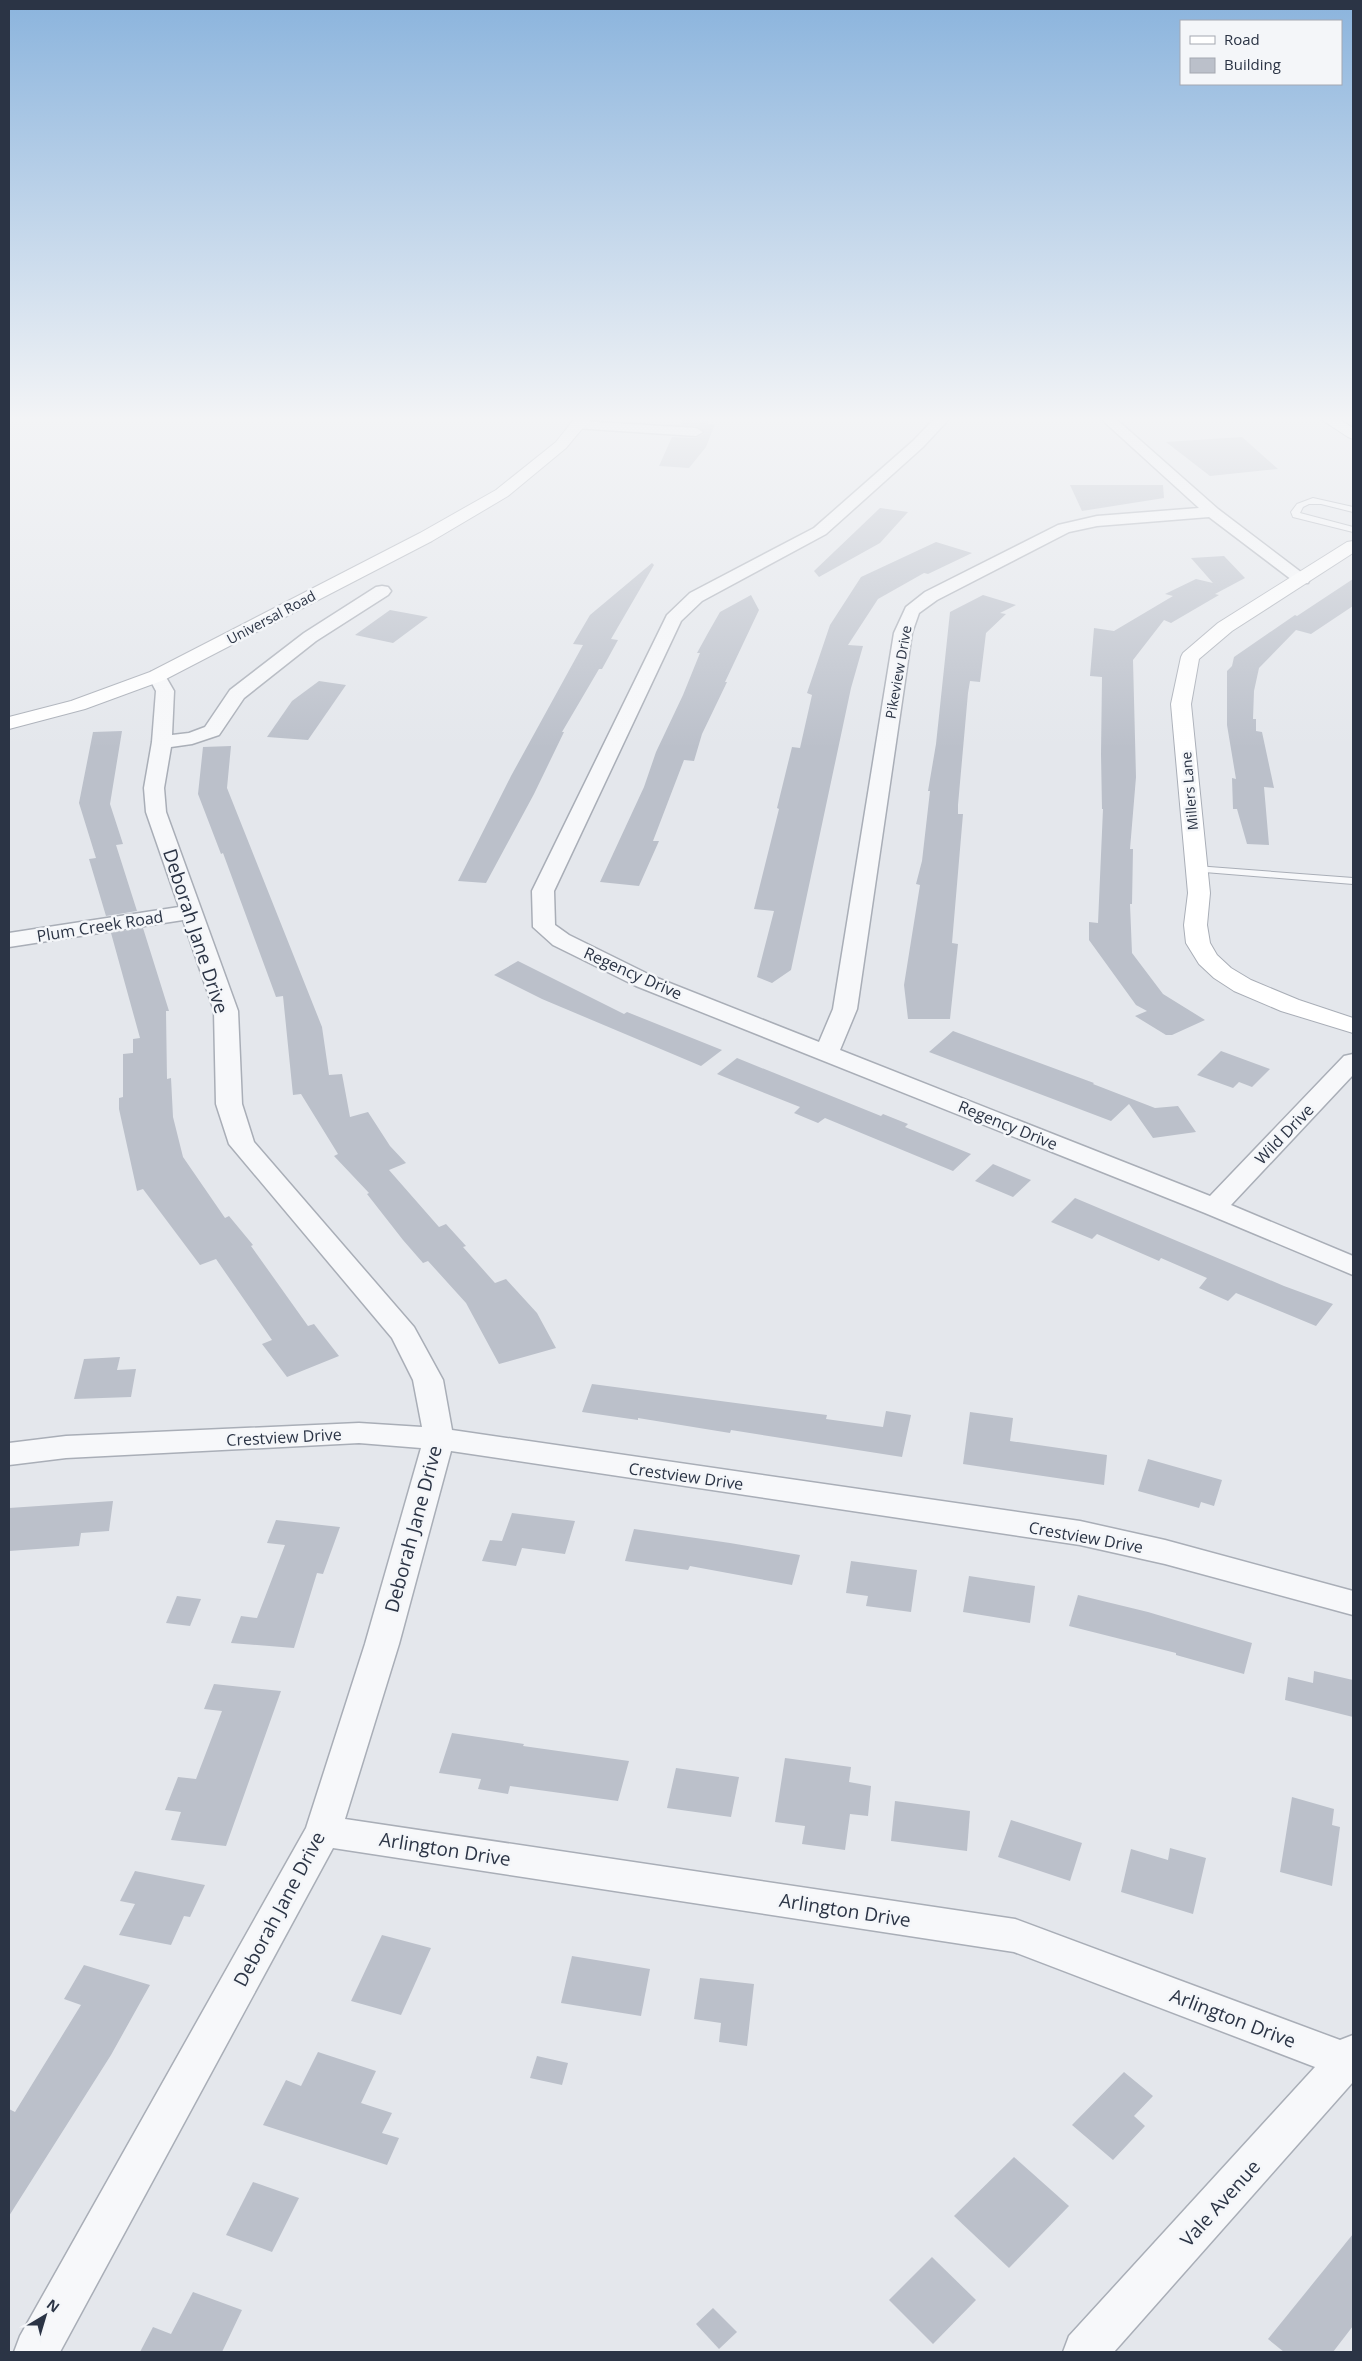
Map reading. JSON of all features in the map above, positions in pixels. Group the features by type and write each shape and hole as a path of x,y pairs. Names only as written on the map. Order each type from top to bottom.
{"main road":[{"name":"Universal Road","path":"9,723 78,705 157,676 441,528"},
{"name":"Millers Lane","path":"1353,546 1225,627 1190,657 1180,704 1199,894 1196,920 1198,943 1209,961 1234,982 1266,996 1353,1026"}],"street":[{"name":"Regency Drive","path":"824,528 696,597 673,619 543,891 544,927 561,940 644,981 1214,1207 1353,1266"},
{"name":"Pikeview Drive","path":"827,1052 845,1009 903,633 909,612 915,605 931,596 1064,528"},
{"path":"1234,528 1302,579"},
{"path":"162,742 192,738 212,731 237,694 310,637 382,591"},
{"name":"Deborah Jane Drive","path":"36,2352 323,1831 382,1644 439,1439 428,1380 404,1334 242,1144 229,1104 226,1011 156,812 154,788 162,742 165,691 157,676"},
{"name":"Plum Creek Road","path":"9,940 191,912"},
{"name":"Wild Drive","path":"1214,1207 1353,1061"},
{"name":"Crestview Drive","path":"9,1454 66,1447 359,1433 439,1439 1080,1533 1165,1552 1353,1603"},
{"name":"Arlington Drive","path":"323,1831 1015,1936 1351,2057"},
{"name":"Vale Avenue","path":"1085,2352 1351,2057"}],"lane":[{"path":"1196,869 1353,881"}],"building":[{"path":"859,528 893,528 880,543 819,577 814,571"},
{"path":"936,542 972,553 928,574 924,573 878,599 848,645 863,646 851,688 791,970 772,983 757,977 774,911 754,909 779,809 777,808 792,747 800,748 812,695 807,693 830,625 861,577"},
{"path":"1224,556 1245,578 1215,594 1219,595 1171,623 1164,620 1133,660 1136,777 1130,849 1133,849 1132,904 1130,904 1132,953 1163,994 1205,1020 1172,1035 1166,1035 1135,1016 1147,1011 1136,1005 1089,940 1089,922 1098,923 1103,809 1101,754 1102,677 1090,676 1094,628 1114,631 1173,596 1165,594 1196,579 1213,583 1191,558"},
{"path":"652,563 654,565 611,639 618,640 562,732 564,732 534,794 486,883 458,881 511,776 583,645 573,644 590,615"},
{"path":"1353,579 1353,606 1311,634 1296,630 1259,668 1254,691 1253,719 1256,719 1256,731 1262,732 1274,788 1264,787 1269,845 1247,844 1237,809 1233,809 1232,778 1236,779 1227,725 1227,671 1232,666 1234,657 1295,615 1297,616"},
{"path":"751,595 759,610 702,734 694,761 684,760 653,841 659,841 639,886 600,882 644,787 656,752 683,695 700,653 697,653 720,612"},
{"path":"983,595 1016,605 1000,613 1006,614 986,633 980,682 970,681 968,693 958,805 958,814 963,814 952,943 958,944 950,1019 908,1019 904,985 920,885 916,884 922,861 930,791 928,791 936,744 950,612"},
{"path":"390,610 428,617 393,643 355,635"},
{"path":"319,681 346,685 308,740 267,737 292,701"},
{"path":"122,731 110,804 123,844 116,845 137,911 106,916 89,859 96,858 79,803 93,732"},
{"path":"231,746 227,788 322,1027 329,1075 342,1074 350,1117 368,1112 390,1146 406,1163 389,1170 439,1227 446,1224 466,1246 463,1247 495,1283 506,1279 537,1313 556,1348 499,1364 466,1303 428,1261 423,1263 403,1240 367,1194 369,1193 334,1156 338,1154 301,1094 293,1095 283,996 276,997 223,853 221,854 198,794 203,747"},
{"path":"143,928 169,1011 166,1011 167,1079 171,1078 173,1117 183,1157 225,1218 229,1216 253,1245 251,1246 308,1326 314,1324 339,1356 287,1377 262,1344 272,1340 216,1259 200,1265 143,1189 137,1191 119,1109 119,1098 123,1097 123,1054 133,1053 133,1039 140,1038 111,933"},
{"path":"518,961 624,1014 627,1012 722,1050 701,1066 542,999 494,975"},
{"path":"953,1031 1094,1083 1155,1108 1178,1106 1196,1132 1153,1138 1129,1104 1111,1121 929,1052"},
{"path":"1221,1051 1270,1069 1252,1087 1239,1082 1233,1088 1197,1075"},
{"path":"737,1058 881,1116 883,1114 908,1124 905,1127 971,1154 953,1171 825,1118 818,1123 794,1113 800,1107 717,1074"},
{"path":"993,1164 1031,1180 1013,1197 975,1181"},
{"path":"1075,1198 1284,1286 1333,1304 1316,1326 1236,1293 1228,1301 1199,1288 1207,1278 1161,1258 1159,1261 1097,1234 1092,1239 1051,1222"},
{"path":"120,1357 117,1370 136,1369 131,1397 74,1399 84,1359"},
{"path":"592,1384 827,1415 826,1419 883,1427 886,1411 911,1415 902,1457 731,1430 730,1433 638,1418 638,1420 582,1412"},
{"path":"970,1412 1013,1418 1010,1441 1107,1455 1104,1485 963,1464"},
{"path":"1148,1459 1222,1480 1214,1506 1201,1502 1199,1508 1138,1491"},
{"path":"113,1501 109,1531 81,1533 79,1546 9,1551 9,1508"},
{"path":"512,1513 575,1521 565,1554 522,1548 516,1566 482,1561 490,1540 502,1541"},
{"path":"276,1520 340,1527 323,1574 317,1573 294,1648 231,1643 241,1616 257,1618 285,1545 267,1543"},
{"path":"634,1529 800,1555 792,1585 690,1566 688,1570 625,1561"},
{"path":"851,1561 917,1570 911,1612 866,1606 868,1596 846,1593"},
{"path":"969,1576 1035,1586 1030,1623 963,1612"},
{"path":"1078,1595 1148,1612 1252,1643 1244,1674 1176,1655 1176,1653 1069,1626"},
{"path":"177,1596 201,1599 190,1626 166,1623"},
{"path":"1314,1671 1353,1680 1353,1717 1285,1700 1288,1677 1313,1683"},
{"path":"214,1684 281,1691 226,1846 171,1840 181,1812 165,1810 178,1777 196,1779 222,1711 204,1709"},
{"path":"452,1733 524,1744 523,1746 629,1761 618,1801 510,1786 508,1794 478,1789 481,1779 439,1773"},
{"path":"785,1758 851,1767 849,1782 871,1786 868,1816 850,1814 845,1850 802,1844 805,1826 775,1822"},
{"path":"676,1768 739,1777 731,1817 667,1808"},
{"path":"1292,1797 1334,1809 1332,1825 1340,1827 1332,1886 1280,1872"},
{"path":"895,1801 970,1811 967,1851 891,1841"},
{"path":"1011,1820 1082,1843 1070,1881 998,1857"},
{"path":"1170,1848 1206,1858 1193,1914 1121,1892 1131,1849 1168,1860"},
{"path":"135,1871 205,1885 190,1917 184,1916 171,1945 119,1935 135,1904 120,1901"},
{"path":"382,1935 431,1948 401,2015 351,2001"},
{"path":"572,1956 650,1969 641,2016 561,2003"},
{"path":"84,1965 150,1985 111,2055 9,2216 9,2109 15,2112 81,2005 64,1999"},
{"path":"700,1978 754,1984 747,2046 719,2042 721,2023 694,2019"},
{"path":"318,2052 376,2071 361,2103 392,2113 382,2133 399,2138 387,2165 263,2125 286,2080 301,2086"},
{"path":"537,2056 568,2063 562,2085 530,2078"},
{"path":"1124,2072 1153,2096 1134,2116 1145,2126 1113,2160 1072,2125"},
{"path":"1014,2157 1069,2206 1009,2268 954,2216"},
{"path":"253,2182 299,2198 272,2252 226,2235"},
{"path":"1353,2234 1353,2326 1333,2352 1284,2352 1268,2339"},
{"path":"932,2257 976,2300 933,2344 889,2300"},
{"path":"193,2292 242,2310 222,2352 140,2352 153,2327 171,2334"},
{"path":"713,2308 737,2332 719,2349 696,2324"}]}
